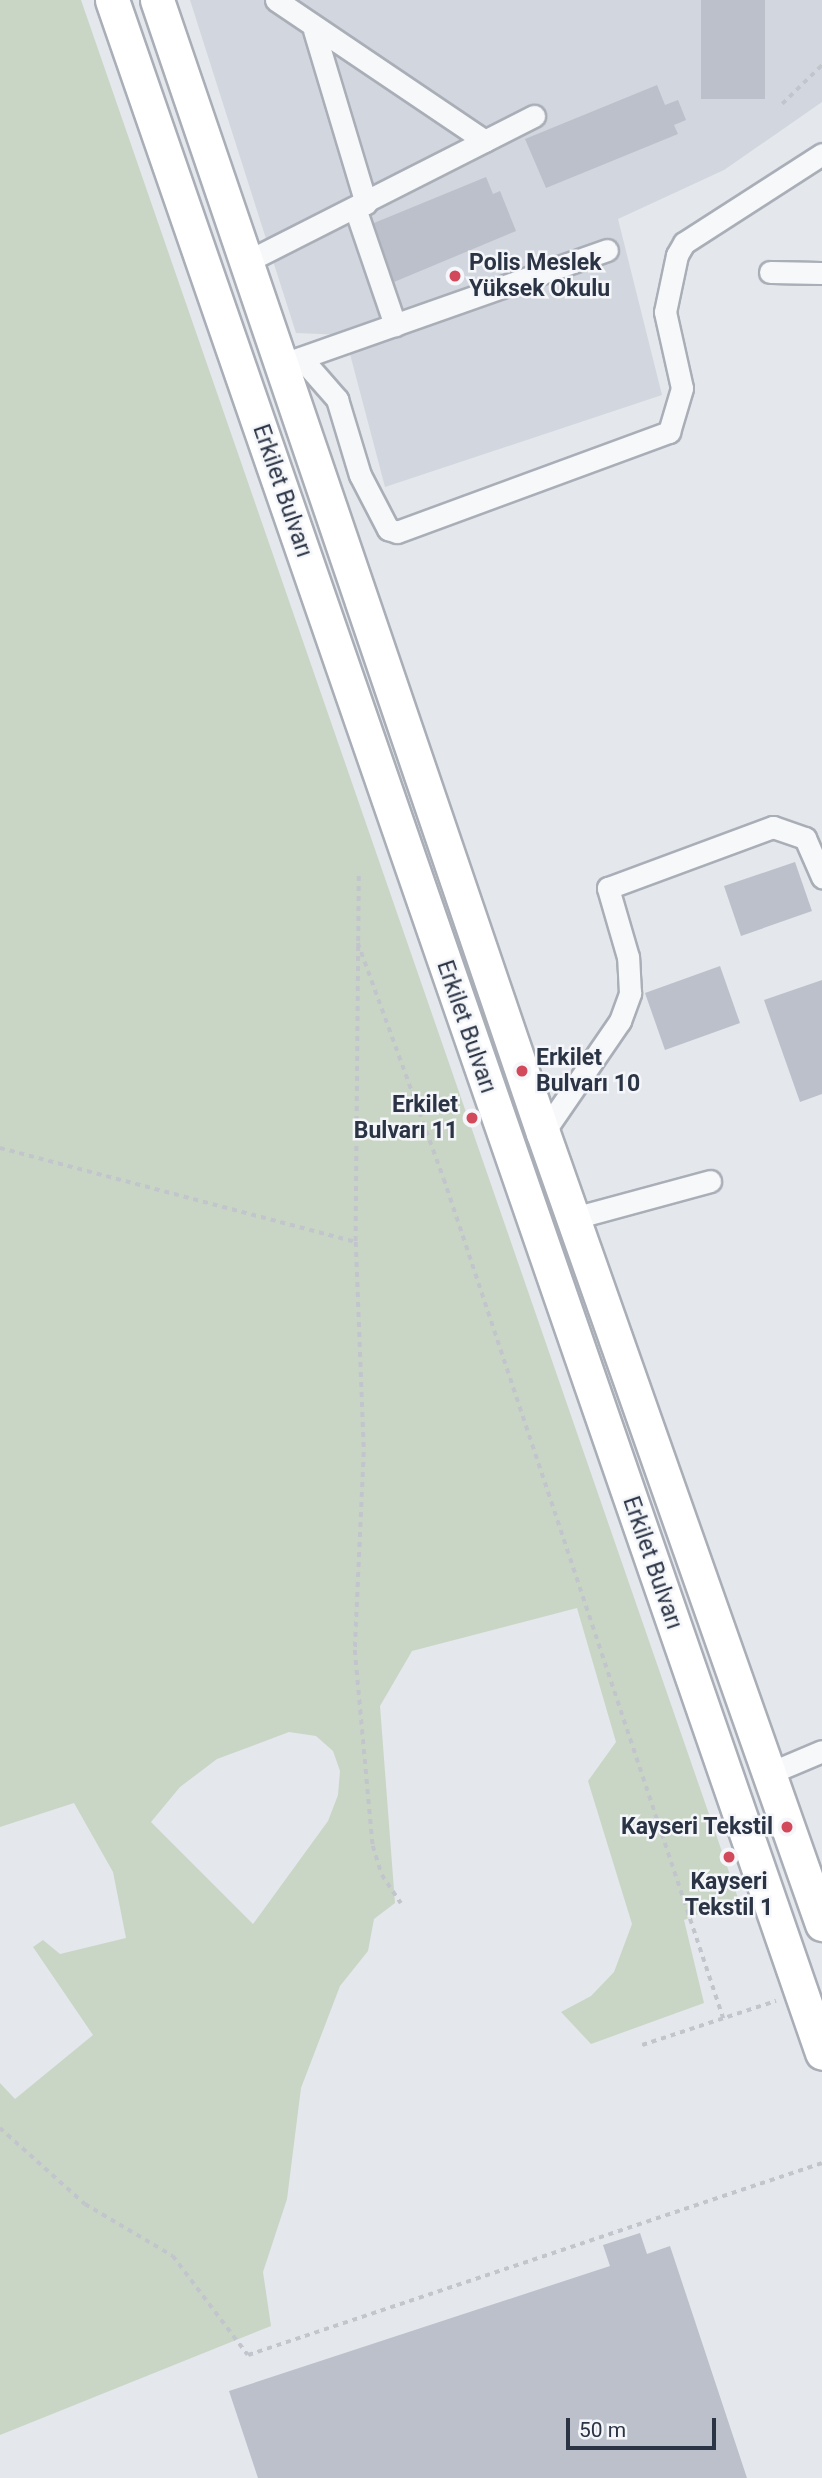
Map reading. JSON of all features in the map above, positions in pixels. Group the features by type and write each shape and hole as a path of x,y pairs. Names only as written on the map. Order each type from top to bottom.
{"main road":[{"name":"Erkilet Bulvarı","path":"112,0 812,1988 822,2053"},
{"name":"Erkilet Bulvarı","path":"157,0 246,262 291,362 543,1133 822,1924"}],"street":[{"path":"276,0 314,30 485,141"},
{"path":"314,30 360,206 395,325"},
{"path":"246,262 534,116"},
{"path":"291,362 337,399 360,475 388,529 397,532 669,432 682,388 665,312 677,255 684,243 822,154"},
{"path":"291,362 607,250"},
{"path":"770,272 822,273"},
{"path":"543,1133 620,1021 630,993 628,957 608,888 773,827 805,838 820,866"},
{"path":"573,1218 710,1181"},
{"path":"770,1773 822,1751"}],"path":[{"path":"782,104 822,65"},
{"path":"359,876 356,1242 364,1452 355,1650 373,1846 382,1875 401,1903"},
{"path":"358,943 444,1179 724,2020"},
{"path":"0,1148 356,1242"},
{"path":"642,2045 724,2020 812,1988"},
{"path":"0,2128 85,2204 173,2256 248,2355 822,2163"}],"shaded area":[{"name":"Polis Meslek Yüksek Okulu","path":"190,0 822,0 822,102 724,170 618,219 662,395 385,487 345,335 296,333"}],"green space":[{"path":"0,0 81,0 738,1898 684,1920 704,2003 591,2044 561,2012 591,1996 614,1972 632,1924 588,1781 616,1742 577,1608 412,1651 380,1706 395,1903 374,1919 368,1951 340,1986 301,2088 287,2199 263,2272 271,2326 0,2435 0,2083 15,2099 93,2035 33,1947 43,1940 60,1954 126,1938 113,1872 74,1803 0,1827","holes":["289,1732 316,1736 333,1751 340,1771 338,1795 328,1821 253,1924 151,1822 180,1787 217,1759"]}],"building":[{"path":"701,0 765,0 765,99 701,99"},
{"path":"657,85 665,105 678,100 686,120 674,125 678,134 546,188 525,139"},
{"path":"486,177 493,194 500,191 516,231 394,282 374,223"},
{"path":"795,862 812,911 741,936 724,886"},
{"path":"720,966 740,1023 665,1050 645,993"},
{"path":"822,980 822,1094 800,1102 764,1000"},
{"path":"640,2233 647,2254 670,2246 747,2478 258,2478 229,2391 610,2266 603,2245"}],"place":[{"name":"Polis Meslek Yüksek Okulu","path":"455,276"},
{"name":"Erkilet Bulvarı 10","path":"522,1071"},
{"name":"Erkilet Bulvarı 11","path":"472,1118"},
{"name":"Kayseri Tekstil","path":"787,1827"},
{"name":"Kayseri Tekstil 1","path":"729,1857"}]}
